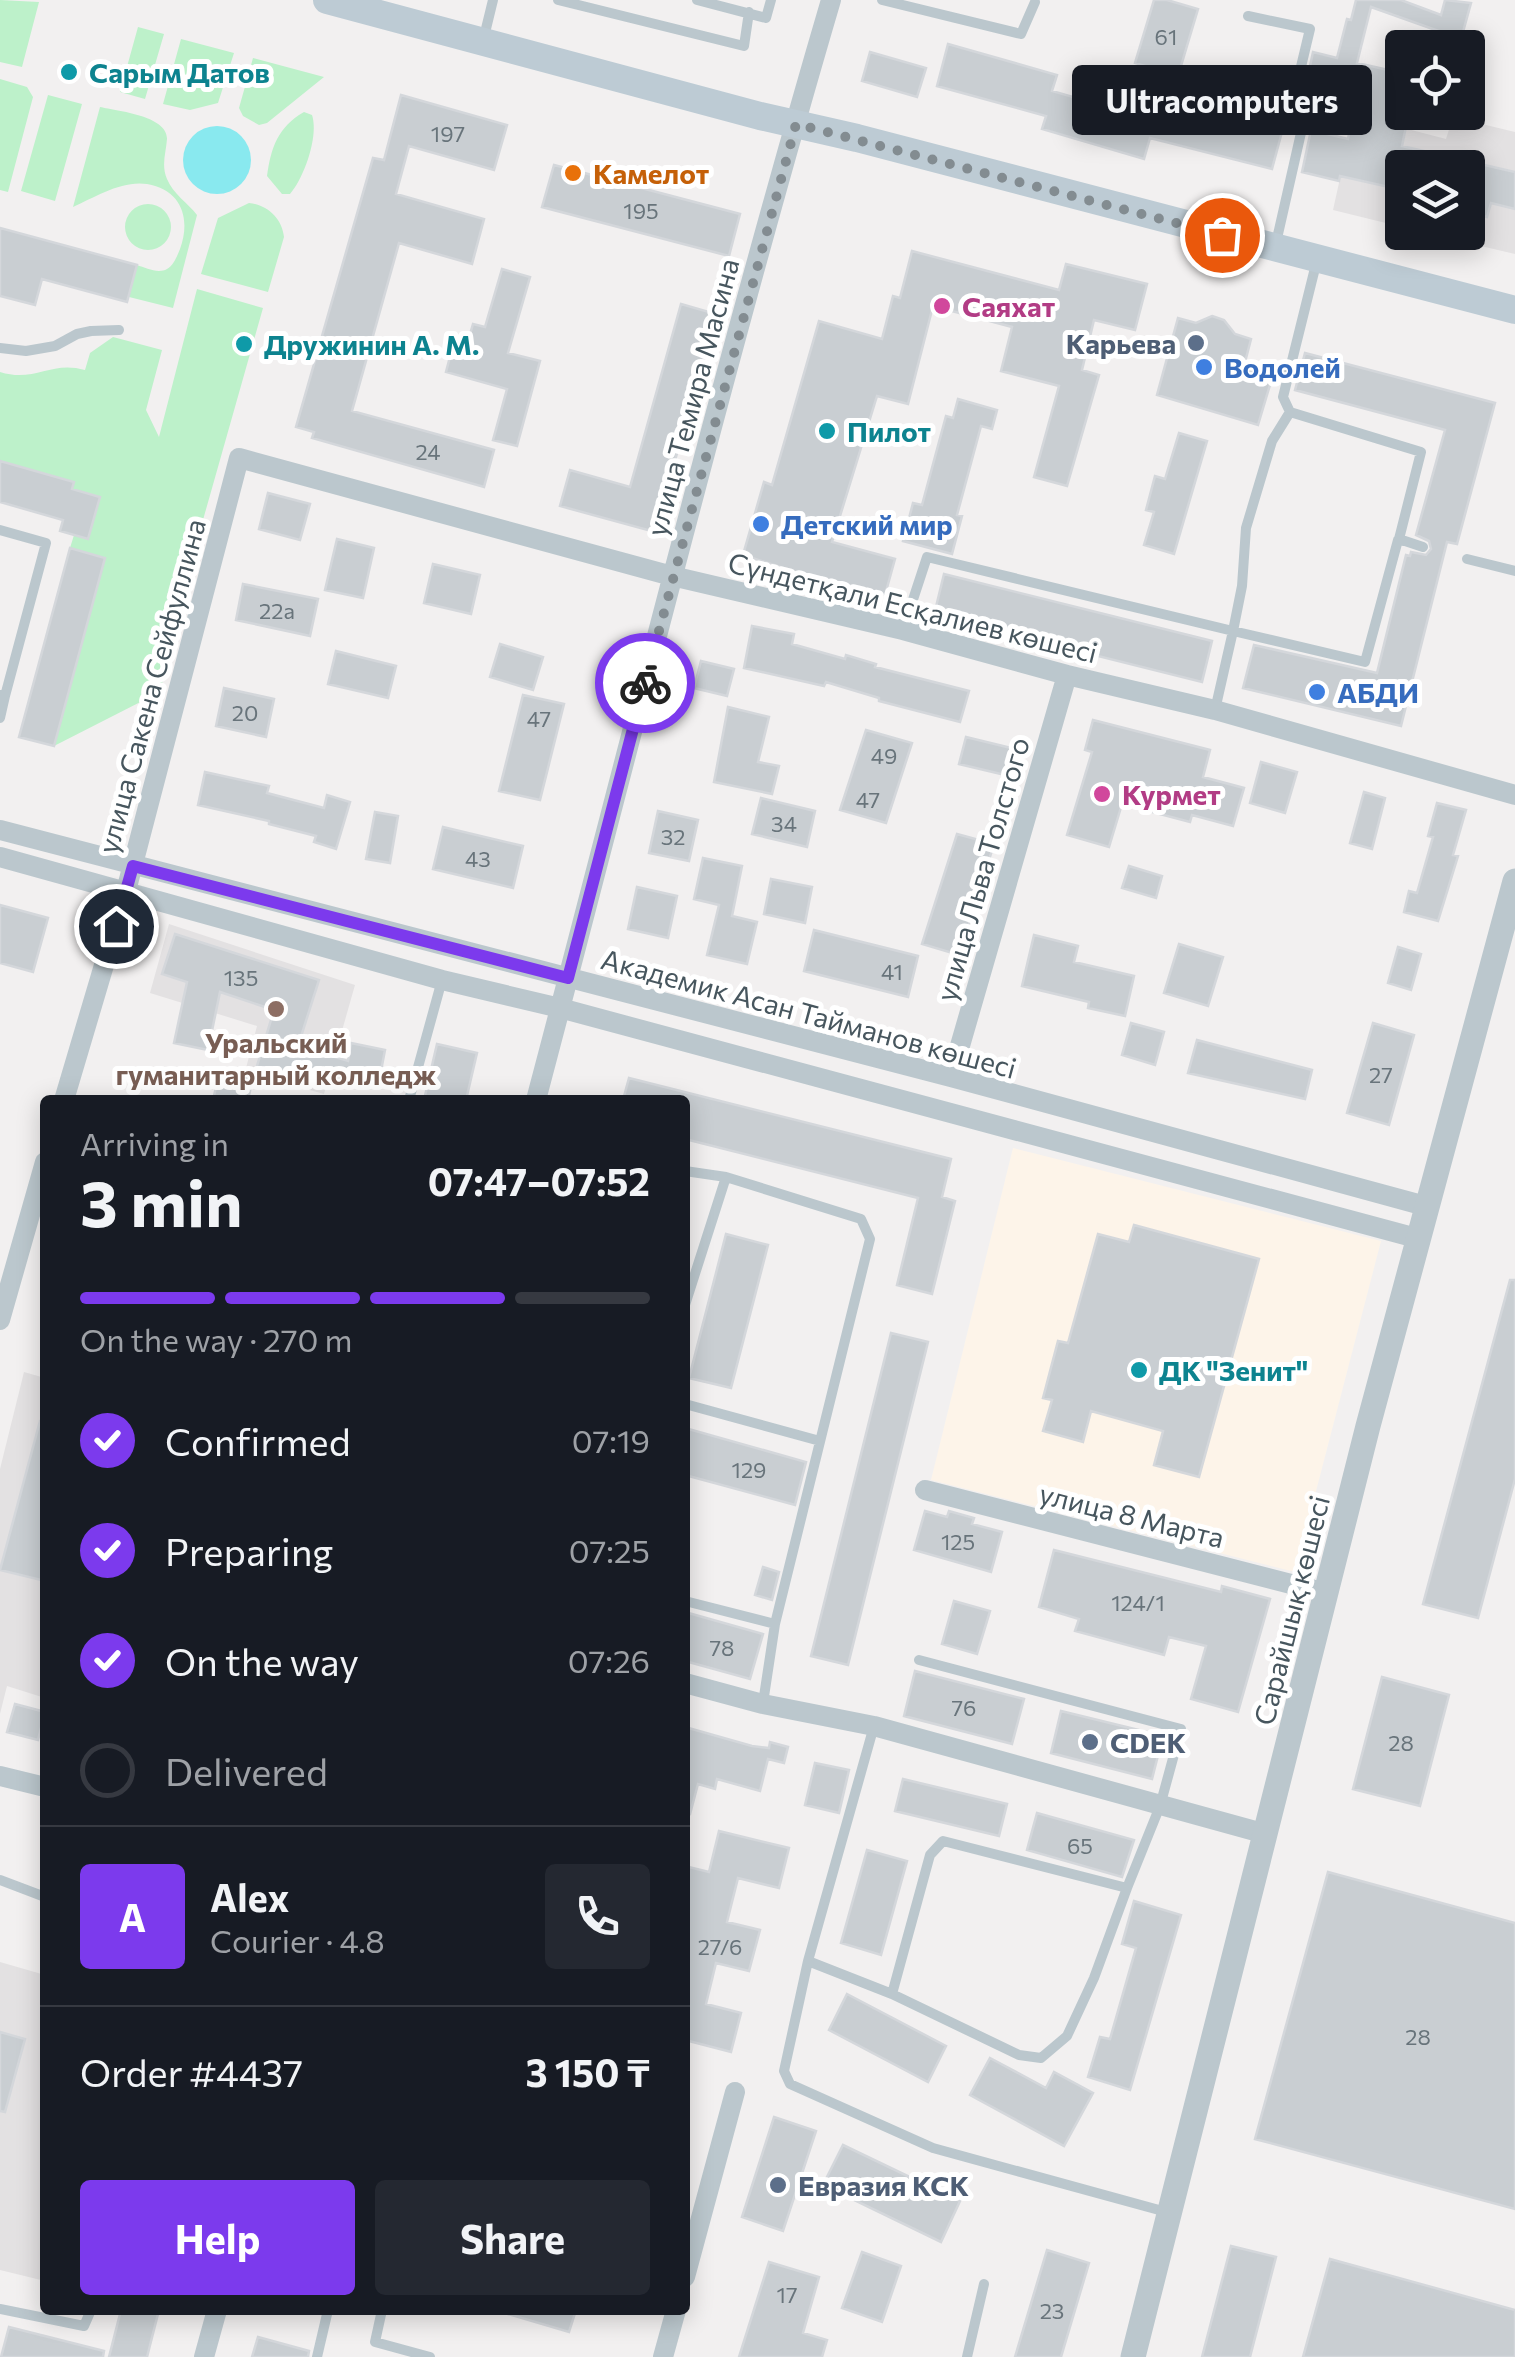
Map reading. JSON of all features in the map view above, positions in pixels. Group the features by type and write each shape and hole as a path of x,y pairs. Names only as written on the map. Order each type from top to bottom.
{"main road":[{"path":"326,0 1515,310"}],"street":[{"name":"улица Темира Масина","path":"537,1095 672,576 831,0"},
{"name":"Сүндетқали Есқалиев көшесі","path":"239,458 672,576 904,630 1066,675 1215,710 1515,795"},
{"name":"улица Сакена Сейфуллина","path":"65,1095 133,866 239,458"},
{"name":"улица Льва Толстого","path":"951,1077 1066,675"},
{"name":"Академик Асан Тайманов көшесі","path":"0,830 951,1077 1429,1207"},
{"path":"0,857 442,980 560,1008 1420,1240"},
{"name":"Сарайшық көшесі","path":"1133,2357 1326,1593 1515,880"},
{"path":"0,1320 4,1298 36,1226 40,1198"},
{"name":"улица 8 Марта","path":"924,1490 1326,1593"},
{"path":"690,1684 763,1704 874,1726 1266,1834"},
{"path":"0,1776 40,1786"},
{"path":"690,2258 735,2092"},
{"path":"204,2357 217,2315"},
{"path":"664,2357 675,2315"}],"lane":[{"path":"483,42 492,0"},
{"path":"558,0 744,46 749,12"},
{"path":"697,0 766,18 770,0"},
{"path":"882,0 1021,34 1035,2"},
{"path":"1248,16 1310,30 1294,96 1303,124 1274,249"},
{"path":"904,630 927,557 1364,662 1398,540 1428,548 1399,539 1421,452 1290,412 1283,397 1318,260"},
{"path":"0,348 40,349 91,330 118,330"},
{"path":"1215,710 1242,586 1246,528 1272,440 1290,412"},
{"path":"0,530 46,543 0,718"},
{"path":"1468,559 1515,572"},
{"path":"410,1095 442,980"},
{"path":"690,1172 726,1177 861,1218 870,1240 775,1624 763,1704"},
{"path":"690,1289 726,1177"},
{"path":"690,1405 820,1442"},
{"path":"690,1602 775,1624"},
{"path":"808,1961 892,1994 1019,2054 1041,2058 1067,2036 1094,1978 1160,1806 1180,1729 918,1660"},
{"path":"874,1726 808,1961 784,2071 790,2084 933,2148 1170,2214"},
{"path":"892,1994 930,1855 943,1841 1127,1888"},
{"path":"0,1880 40,1895"},
{"path":"967,2357 984,2284"},
{"path":"0,2308 84,2326 89,2315"},
{"path":"317,2357 327,2315"},
{"path":"370,2357 381,2315"},
{"path":"374,2342 430,2357"}],"shaded area":[{"path":"1354,115 1385,123 1385,130 1412,130 1446,139 1449,130 1485,130 1485,125 1515,132 1515,254 1485,247 1485,150 1385,150 1385,223 1333,210"},
{"name":"Уральский гуманитарный колледж","path":"169,924 355,985 324,1094 245,1072 257,1026 150,993"},
{"path":"1013,1148 1381,1241 1295,1572 931,1480"},
{"path":"24,1372 40,1377 40,1696 7,1686 0,1714 0,1469"},
{"path":"0,1962 40,1974 40,2280 0,2270"}],"green space":[{"path":"0,0 39,2 22,67 0,62"},
{"path":"138,27 164,34 145,99 120,92"},
{"path":"181,39 234,53 218,103 190,110 163,104"},
{"path":"253,58 324,77 267,123 259,125 243,116 239,108"},
{"path":"0,79 27,87 33,97 8,192 0,190"},
{"path":"48,95 82,104 55,201 21,191"},
{"path":"100,107 141,116 165,131 165,174 197,215 173,308 129,297 137,265 163,270 176,257 183,238 184,217 176,199 159,187 138,183 109,190 73,207"},
{"path":"304,112 312,115 314,124 309,156 295,187 290,194 282,194 267,176 271,156 282,131"},
{"path":"249,203 262,206 283,230 268,292 201,274 218,218"},
{"path":"148,204 164,211 171,227 164,243 148,250 132,243 125,227 132,211"},
{"path":"197,289 263,308 201,527 160,692 54,746 105,558 70,548 74,535 88,539 100,497 72,489 73,482 0,461 0,372 23,375 62,368 85,370 90,353 113,337 162,350 146,410 159,437"}],"water":[{"path":"217,126 230,128 241,136 249,147 249,173 241,184 230,192 217,194 204,192 193,184 185,173 183,160 185,147 193,136 204,128"}],"building":[{"path":"1154,0 1198,9 1178,76 1135,63"},
{"path":"1356,0 1401,0 1441,15 1445,0 1471,3 1464,30 1436,30 1371,7 1357,63 1385,69 1385,130 1405,130 1402,146 1419,150 1385,150 1385,186 1302,172 1311,130 1348,139 1354,109 1316,100 1320,83 1307,80 1313,52 1337,58 1347,19 1351,20"},
{"path":"948,44 1057,75 1052,91 1173,126 1179,102 1283,128 1272,169 1150,138 1144,159 1042,129 1046,116 937,86"},
{"path":"870,52 926,68 917,97 862,81"},
{"path":"401,95 507,125 494,170 409,146 396,194 484,219 472,264 399,243 352,411 494,450 484,487 312,438 314,432 296,427 373,158 384,160"},
{"path":"554,165 740,214 729,256 542,207"},
{"path":"1485,165 1515,172 1515,209 1491,203 1487,217"},
{"path":"0,228 137,265 127,302 42,279 35,305 0,296"},
{"path":"912,251 1059,290 1066,264 1147,284 1135,330 1094,320 1082,370 1099,375 1067,486 1034,477 1059,386 1001,371 1012,327 933,306 908,404 877,396 832,542 895,559 885,595 831,580 830,583 743,555 764,482 772,485 819,321 882,339 893,296 900,298"},
{"path":"502,269 530,277 508,353 540,361 517,446 493,440 507,389 446,372 455,338 468,341 473,324 485,327"},
{"path":"681,304 716,314 655,532 560,506 570,470 630,487"},
{"name":"Водолей","path":"1212,316 1224,320 1235,334 1251,339 1243,370 1272,378 1258,425 1157,395 1178,318 1196,323"},
{"path":"1305,353 1495,403 1457,544 1447,542 1401,726 1243,688 1254,645 1377,673 1406,555 1426,555 1431,549 1429,541 1416,535 1445,430 1295,390"},
{"path":"958,399 997,410 992,429 981,426 957,515 962,516 952,554 903,541 913,503 922,505 946,416 953,418"},
{"path":"1179,433 1207,441 1174,554 1144,545 1154,512 1146,510 1155,476 1165,479"},
{"path":"0,461 74,482 72,489 100,497 88,539 60,531 63,520 0,502"},
{"path":"268,493 310,504 300,540 259,529"},
{"path":"337,539 374,548 363,598 325,590"},
{"path":"70,548 105,558 54,746 19,737"},
{"path":"433,564 480,575 471,614 424,603"},
{"path":"944,574 1212,641 1202,682 934,615"},
{"path":"243,584 318,599 310,636 236,620"},
{"path":"752,626 794,634 792,644 845,659 846,655 876,664 875,667 969,691 960,722 879,701 826,682 824,686 744,668"},
{"path":"500,644 543,657 533,690 490,677"},
{"path":"336,651 396,666 388,698 328,684"},
{"path":"701,661 734,669 727,696 694,688"},
{"path":"224,688 274,699 266,737 216,726"},
{"path":"523,695 564,704 540,800 499,791"},
{"path":"728,707 769,717 758,762 779,766 772,794 714,782"},
{"path":"1093,720 1210,750 1203,777 1244,788 1233,826 1192,815 1190,822 1122,804 1109,847 1067,835 1092,752 1085,750"},
{"path":"866,730 912,743 886,823 840,810"},
{"path":"966,737 1011,748 1005,775 959,764"},
{"path":"1261,762 1297,772 1285,813 1250,803"},
{"path":"205,772 269,786 267,793 324,808 327,795 350,802 336,849 314,842 316,836 269,821 198,805"},
{"path":"1364,792 1385,798 1372,849 1350,843"},
{"path":"761,798 815,811 807,847 752,834"},
{"path":"1437,803 1466,810 1453,855 1458,856 1438,921 1404,912 1409,891 1417,893 1433,837 1428,836"},
{"path":"658,811 698,820 689,861 649,853"},
{"path":"375,812 398,816 390,863 366,859"},
{"path":"443,827 523,846 513,888 433,869"},
{"path":"957,834 994,844 959,955 922,944"},
{"path":"703,858 742,866 732,916 757,922 747,964 707,955 719,905 694,899"},
{"path":"1129,866 1162,876 1156,898 1122,888"},
{"path":"771,879 812,887 805,923 764,914"},
{"path":"637,887 677,896 668,938 628,929"},
{"path":"0,905 48,918 33,972 0,963"},
{"path":"814,930 918,956 908,997 804,971"},
{"path":"175,934 319,980 298,1046 348,1061 351,1043 385,1050 381,1071 390,1074 387,1085 325,1073 321,1086 257,1066 274,1010 220,992 208,1050 174,1043 187,982 162,974"},
{"path":"1034,935 1078,946 1074,962 1134,976 1125,1016 1088,1008 1089,1002 1022,986"},
{"path":"1179,944 1223,957 1208,1006 1164,993"},
{"path":"1398,947 1421,954 1411,990 1388,983"},
{"path":"1131,1023 1164,1032 1155,1065 1122,1055"},
{"path":"1373,1023 1414,1035 1389,1125 1347,1113"},
{"path":"1197,1040 1312,1070 1305,1099 1188,1073"},
{"path":"437,1044 477,1053 467,1095 425,1095"},
{"path":"220,1070 253,1077 249,1095 214,1095"},
{"path":"629,1078 951,1159 942,1197 955,1201 932,1294 897,1285 918,1198 690,1140 690,1095 624,1095"},
{"name":"ДК \"Зенит\"","path":"1134,1225 1259,1259 1199,1477 1154,1465 1163,1431 1091,1411 1083,1442 1043,1431 1052,1400 1043,1398 1058,1341 1068,1343 1098,1234 1129,1242"},
{"path":"726,1234 768,1245 731,1388 690,1378"},
{"path":"1510,1280 1515,1280 1515,1479 1478,1618 1423,1604"},
{"path":"891,1333 928,1342 848,1665 811,1656"},
{"path":"40,1421 40,1580 0,1570"},
{"path":"690,1429 806,1462 795,1505 690,1476"},
{"path":"925,1511 947,1517 949,1511 974,1518 972,1524 1002,1532 991,1572 914,1550"},
{"path":"1054,1550 1221,1592 1222,1586 1270,1599 1238,1712 1191,1699 1206,1646 1169,1637 1164,1655 1075,1631 1079,1619 1039,1607"},
{"path":"763,1567 779,1572 772,1600 755,1595"},
{"path":"954,1601 990,1611 977,1654 942,1644"},
{"path":"690,1613 763,1634 750,1679 690,1662"},
{"path":"915,1671 1024,1699 1012,1744 904,1716"},
{"path":"1382,1677 1449,1695 1420,1806 1353,1789"},
{"path":"15,1704 40,1711 38,1740 7,1732"},
{"path":"1061,1711 1163,1736 1152,1779 1051,1753"},
{"path":"690,1728 752,1746 769,1748 770,1742 788,1747 784,1763 768,1759 760,1791 717,1779 715,1789 698,1784 690,1814"},
{"path":"815,1763 849,1770 839,1813 805,1805"},
{"path":"903,1779 1007,1804 999,1836 895,1811"},
{"path":"1037,1813 1134,1840 1122,1877 1027,1850"},
{"path":"719,1831 789,1848 779,1888 738,1878 727,1922 760,1930 749,1971 716,1963 706,2004 741,2013 731,2052 690,2041 690,1867 709,1872"},
{"path":"867,1850 907,1861 881,1955 841,1943"},
{"path":"1328,1872 1515,1923 1515,2209 1255,2139"},
{"path":"1134,1901 1181,1915 1130,2090 1088,2077 1100,2037 1110,2039 1136,1948 1122,1944"},
{"path":"847,1994 946,2046 928,2082 829,2030"},
{"path":"0,2032 25,2039 5,2112 0,2111"},
{"path":"990,2058 1046,2088 1054,2072 1093,2093 1064,2146 970,2095"},
{"path":"774,2117 816,2131 783,2231 742,2217"},
{"path":"843,2145 960,2201 941,2242 823,2185"},
{"path":"1231,2246 1276,2257 1250,2357 1202,2357"},
{"path":"1047,2250 1089,2263 1061,2357 1015,2357"},
{"path":"862,2252 901,2266 882,2322 842,2308"},
{"path":"1330,2259 1515,2310 1515,2357 1303,2357"},
{"path":"769,2262 819,2277 803,2333 827,2340 822,2357 739,2357"},
{"path":"120,2315 158,2315 147,2357 109,2357"},
{"path":"511,2315 574,2315 569,2332"},
{"path":"9,2327 104,2351 103,2357 1,2357"},
{"path":"258,2337 309,2351 308,2357 252,2357"}],"way so far":[{"path":"645,683 796,124 1222,235"}],"place":[{"name":"Сарым Датов","path":"69,72"},
{"name":"Камелот","path":"573,173"},
{"name":"Ultracomputers","path":"1222,235"},
{"name":"Саяхат","path":"942,306"},
{"name":"Карьева","path":"1196,343"},
{"name":"Дружинин А. М.","path":"244,344"},
{"name":"Водолей","path":"1204,367"},
{"name":"Пилот","path":"827,431"},
{"name":"Детский мир","path":"761,524"},
{"name":"АБДИ","path":"1317,692"},
{"name":"Курмет","path":"1102,794"},
{"name":"Уральский гуманитарный колледж","path":"276,1009"},
{"name":"ДК \"Зенит\"","path":"1139,1370"},
{"name":"CDEK","path":"1090,1742"},
{"name":"Евразия КСК","path":"778,2185"}],"route":[{"path":"116,926 133,866 568,978 645,683"}]}
